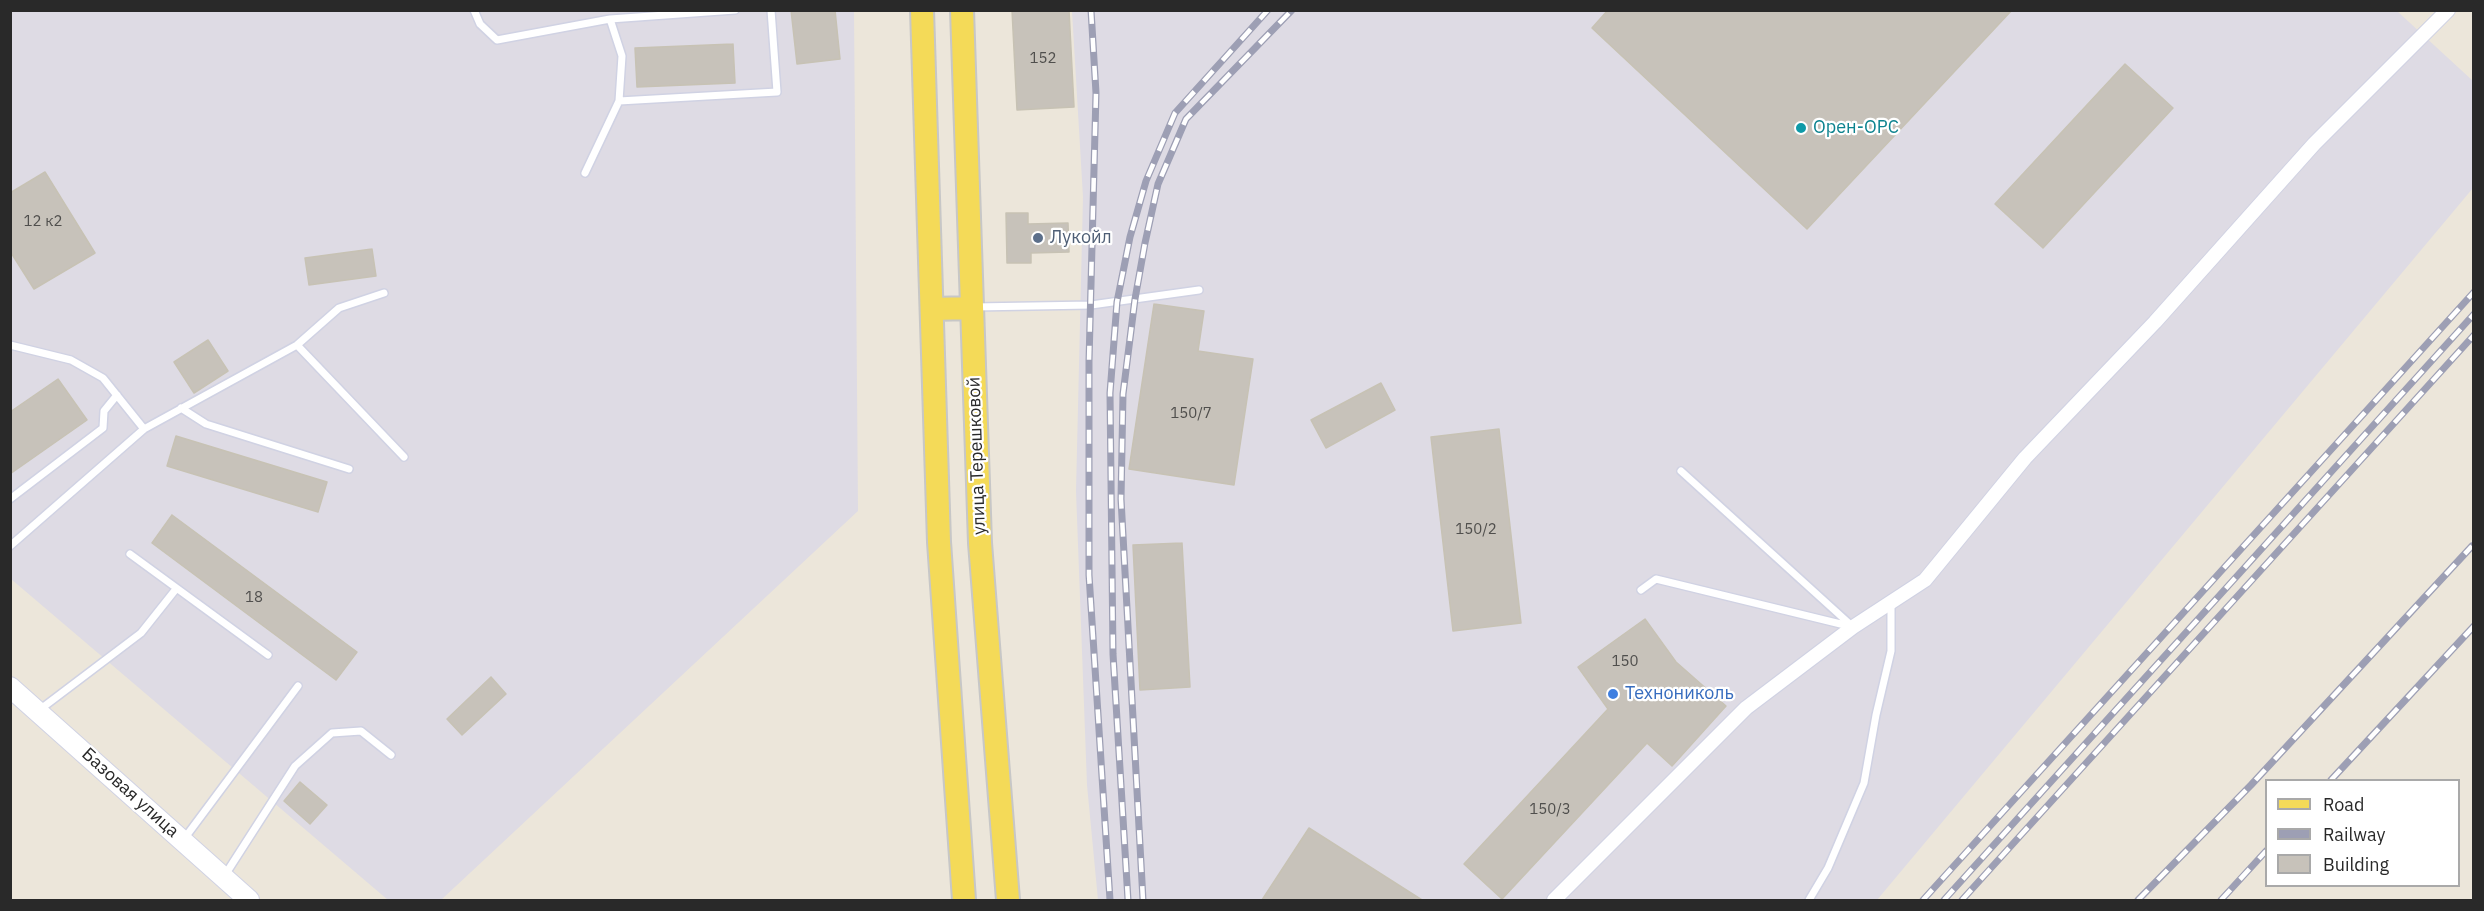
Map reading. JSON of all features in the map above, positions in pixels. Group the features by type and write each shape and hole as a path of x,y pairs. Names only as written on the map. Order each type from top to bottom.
{"main road":[{"path":"922,10 939,542 964,900"},
{"name":"улица Терешковой","path":"962,10 980,543 1008,900"},
{"path":"932,309 972,308"}],"street":[{"path":"1554,900 1746,708 1853,627 1925,580 2025,458 2155,322 2314,144 2448,10"},
{"name":"Базовая улица","path":"10,687 249,900"}],"lane":[{"path":"474,10 480,24 497,40 610,19 735,10"},
{"path":"619,100 777,92 771,10"},
{"path":"585,173 619,100 622,56 610,19"},
{"path":"972,308 1091,305 1199,290"},
{"path":"10,546 144,429 297,345 339,308 384,293"},
{"path":"10,345 71,360 104,378 144,429"},
{"path":"297,345 404,457"},
{"path":"10,499 104,428 104,411 117,395"},
{"path":"182,408 206,424 350,469"},
{"path":"1681,471 1853,627"},
{"path":"130,554 268,655"},
{"path":"1641,591 1656,579 1853,627"},
{"path":"38,711 141,633 176,589"},
{"path":"1809,900 1828,868 1864,783 1891,651 1891,603"},
{"path":"183,841 298,686"},
{"path":"224,877 295,766 332,733 361,731 391,755"}],"shaded area":[{"path":"11,11 854,11 858,511 441,900 388,900 11,579"},
{"path":"1072,11 2397,11 2473,81 2473,188 1877,900 1098,900 1087,785 1076,491 1083,197"}],"building":[{"path":"791,10 835,10 840,59 797,64"},
{"path":"1012,10 1069,10 1074,107 1017,110"},
{"name":"Орен-ОРС","path":"1608,10 2012,10 1807,229 1592,28"},
{"path":"733,44 735,83 637,87 635,48"},
{"path":"2125,64 2173,108 2043,248 1995,204"},
{"path":"45,172 95,253 34,289 10,251 10,193"},
{"name":"Лукойл","path":"1006,213 1028,213 1028,224 1068,223 1069,252 1031,253 1031,263 1007,263"},
{"path":"372,249 376,276 309,285 305,258"},
{"path":"1154,304 1204,311 1198,351 1253,359 1234,485 1129,469"},
{"path":"208,340 228,371 194,393 174,362"},
{"path":"58,379 87,420 10,474 10,412"},
{"path":"1381,383 1395,410 1326,448 1311,420"},
{"path":"1499,429 1521,623 1453,631 1431,437"},
{"path":"176,436 327,482 318,512 167,466"},
{"path":"172,515 357,652 336,680 152,543"},
{"path":"1182,543 1190,687 1140,690 1133,545"},
{"path":"1645,619 1676,662 1726,706 1672,766 1647,743 1502,899 1464,864 1608,709 1578,667"},
{"path":"491,677 506,694 462,735 447,719"},
{"path":"300,782 327,805 310,824 284,801"},
{"path":"1309,828 1422,900 1262,900"}],"railway":[{"path":"1091,10 1096,93 1089,361 1089,575 1110,900"},
{"path":"1128,900 1113,654 1110,393 1117,302 1130,237 1146,181 1175,113 1268,10"},
{"path":"1143,900 1121,499 1123,394 1135,299 1158,184 1186,119 1292,10"},
{"path":"1923,900 2474,292"},
{"path":"1944,900 2474,314"},
{"path":"1962,900 2474,335"},
{"path":"2138,900 2251,785 2472,546"},
{"path":"2332,779 2474,626"},
{"path":"2221,900 2265,852"}],"place":[{"name":"Орен-ОРС","path":"1801,128"},
{"name":"Лукойл","path":"1038,238"},
{"name":"Технониколь","path":"1613,694"}]}
